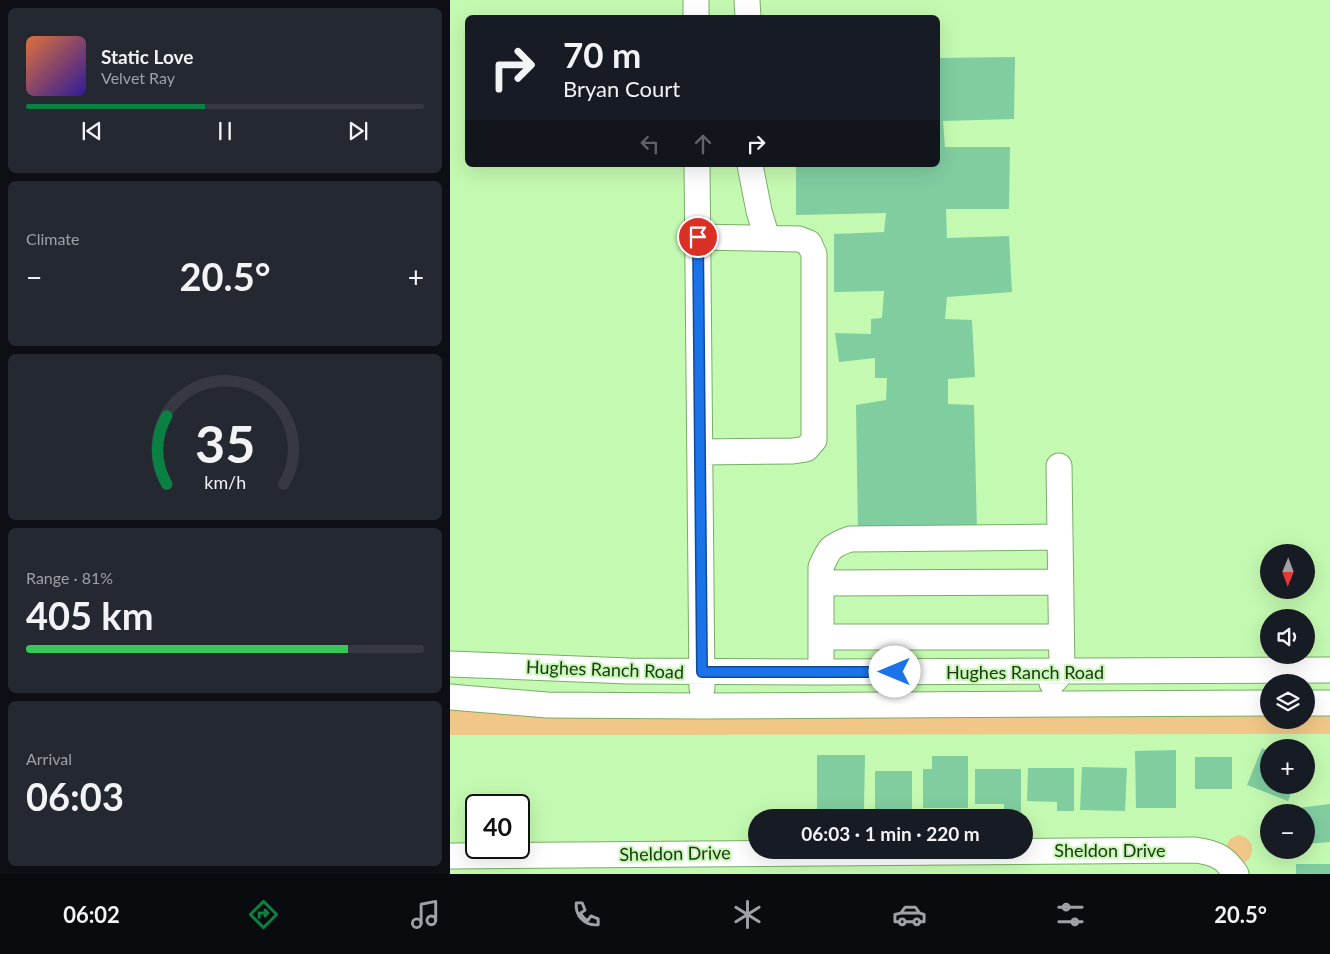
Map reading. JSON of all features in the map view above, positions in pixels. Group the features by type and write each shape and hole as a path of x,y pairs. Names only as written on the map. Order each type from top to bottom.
{"street":[{"path":"696,0 696,15"},
{"path":"747,0 748,15"},
{"path":"697,167 702,706"},
{"path":"750,167 767,238"},
{"path":"698,237 799,239 809,243 814,254 814,440 806,449 793,451 700,452"},
{"path":"892,704 932,691 1046,690 1062,672 1059,466"},
{"path":"821,672 821,567 828,551 838,543 850,539 1060,537"},
{"path":"821,583 1060,582"},
{"path":"821,637 1061,636"},
{"name":"Hughes Ranch Road","path":"450,664 702,672 1330,670"},
{"name":"Hughes Ranch Road","path":"450,697 547,705 1260,703"},
{"path":"1315,703 1330,703"},
{"name":"Sheldon Drive","path":"450,856 1194,850 1211,852 1232,868"}],"shaded area":[{"path":"1330,702 1330,734 450,735 450,709 1260,703 1260,729 1315,729 1315,703"},
{"path":"1238,835 1247,839 1252,846 1251,856 1244,863 1226,846 1230,839"}],"building":[{"path":"1015,57 1014,119 943,121 945,147 1010,147 1009,209 946,209 947,238 1009,236 1012,292 947,297 945,319 972,320 975,377 948,379 948,404 974,405 977,530 858,532 856,405 886,400 887,378 875,378 875,358 839,362 835,333 871,334 871,319 882,318 884,291 834,292 834,234 884,232 886,213 796,215 796,167 940,167 940,58"},
{"path":"1176,750 1176,808 1136,808 1135,751"},
{"path":"1260,753 1260,790 1247,785"},
{"path":"817,755 865,755 864,809 817,809"},
{"path":"932,756 968,756 968,808 923,808 923,769 932,769"},
{"path":"1195,757 1232,757 1232,789 1195,789"},
{"path":"1082,767 1127,768 1125,811 1080,810"},
{"path":"1028,768 1074,768 1074,811 1057,811 1057,802 1027,801"},
{"path":"975,769 1021,769 1021,809 1004,809 1004,804 975,804"},
{"path":"875,771 912,771 912,809 875,809"},
{"path":"1270,794 1291,794 1288,801"},
{"path":"1330,804 1330,842 1315,843 1315,806"},
{"path":"1296,864 1330,864 1330,874 1296,874"}],"route":[{"path":"698,237 702,672 895,672"}]}
